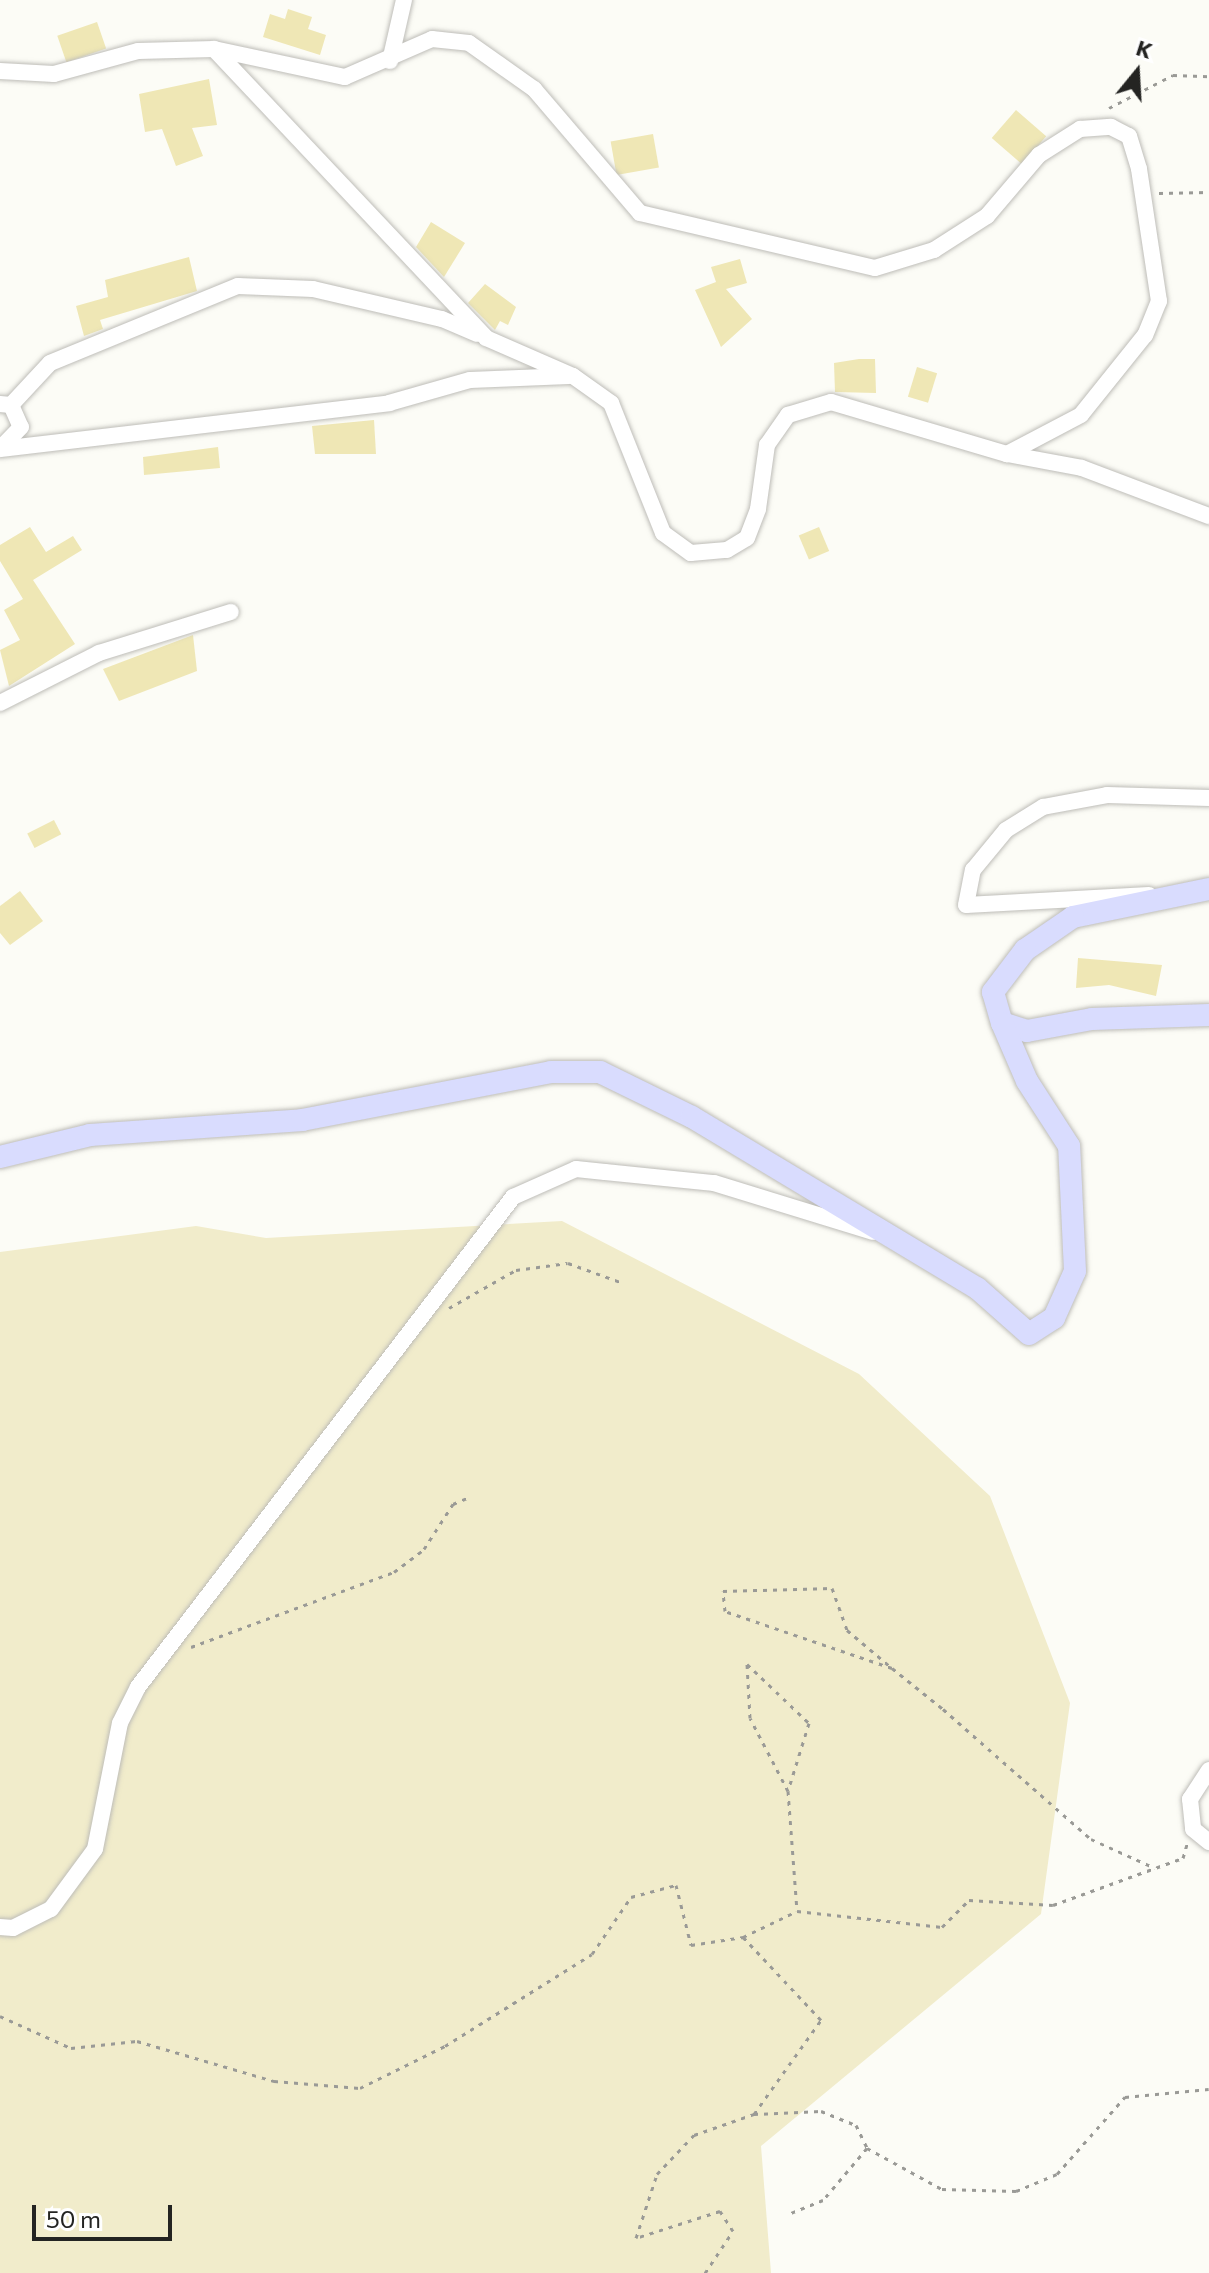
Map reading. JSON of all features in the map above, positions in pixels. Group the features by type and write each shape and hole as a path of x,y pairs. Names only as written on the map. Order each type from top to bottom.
{"street":[{"path":"390,61 404,0"},
{"path":"0,71 54,74 138,51 214,49 345,77 390,61 432,39 469,43 534,89 640,213 875,268 934,250 987,216 1039,155 1080,129 1111,127 1129,136 1143,195 1159,301 1145,335 1081,415 1007,454"},
{"path":"214,49 486,338"},
{"path":"0,449 21,427 6,405 50,363 238,286 313,289 442,319 573,376 611,403 663,533 691,553 727,550 747,538 758,509 767,445 788,415 831,402 1007,454 1082,468 1209,516"},
{"path":"0,449 389,403 470,380 573,376"},
{"path":"0,703 99,653 231,612"},
{"path":"1177,896 1097,893 966,905 973,870 1006,830 1043,807 1107,795 1209,798"},
{"path":"0,1157 90,1135 302,1120 551,1072 600,1072 692,1117 977,1288 1029,1334 1054,1318 1075,1271 1069,1146 1027,1081 1002,1023 993,992 1025,950 1073,917 1209,889"},
{"path":"1002,1023 1027,1031 1092,1019 1209,1015"},
{"path":"0,1927 13,1928 51,1909 95,1849 120,1723 158,1661 513,1197 576,1169 714,1183 894,1239"},
{"path":"1209,1770 1190,1799 1193,1829 1209,1842"}],"path":[{"path":"1080,129 1173,75 1209,76"},
{"path":"1143,195 1209,192"},
{"path":"422,1316 462,1305 516,1270 568,1263 623,1283"},
{"path":"158,1661 394,1572 424,1549 453,1504 467,1498"},
{"path":"892,1668 725,1611 723,1591 832,1588 847,1630 892,1668 1091,1839 1155,1868"},
{"path":"788,1791 750,1718 747,1664 809,1723 788,1791 797,1911"},
{"path":"0,2016 71,2048 137,2041 274,2081 360,2088 445,2046 592,1954 631,1897 676,1885 691,1945 743,1937 797,1911 942,1927 969,1900 1053,1905 1183,1858 1193,1829"},
{"path":"743,1937 821,2020 754,2114"},
{"path":"705,2273 733,2231 720,2211 636,2238 657,2174 694,2135 754,2114 821,2111 856,2125 867,2148 942,2189 1016,2191 1057,2174 1125,2097 1209,2089"},
{"path":"790,2213 823,2200 867,2148"}],"shaded area":[{"path":"562,1221 859,1374 990,1496 1070,1703 1041,1914 761,2146 771,2273 0,2273 0,1252 196,1226 266,1238"}],"building":[{"path":"288,9 312,17 308,29 326,35 320,55 263,37 270,14 285,19"},
{"path":"97,22 106,48 66,62 57,36"},
{"path":"209,79 217,125 192,128 203,156 176,166 162,129 145,132 139,94"},
{"path":"1016,110 1046,136 1022,164 992,138"},
{"path":"653,134 659,167 617,175 611,141"},
{"path":"431,222 465,243 444,277 416,247"},
{"path":"189,257 197,291 100,320 103,329 84,336 76,306 108,297 105,280"},
{"path":"740,259 747,283 726,289 752,319 721,347 695,290 716,282 711,267"},
{"path":"485,284 516,307 508,325 500,321 495,330 468,303"},
{"path":"875,359 876,393 835,392 834,363"},
{"path":"917,367 937,373 928,403 908,397"},
{"path":"374,420 376,454 315,454 312,426"},
{"path":"218,447 220,468 144,475 143,457"},
{"path":"30,527 46,552 73,536 82,550 33,580 75,644 9,686 0,650 20,640 4,610 23,599 0,561 0,545"},
{"path":"819,527 829,551 809,560 799,536"},
{"path":"193,635 197,671 119,701 103,669"},
{"path":"54,820 61,834 35,848 27,834"},
{"path":"20,891 43,921 10,945 0,933 0,906"},
{"path":"1078,958 1162,965 1156,996 1109,985 1076,988"}]}
